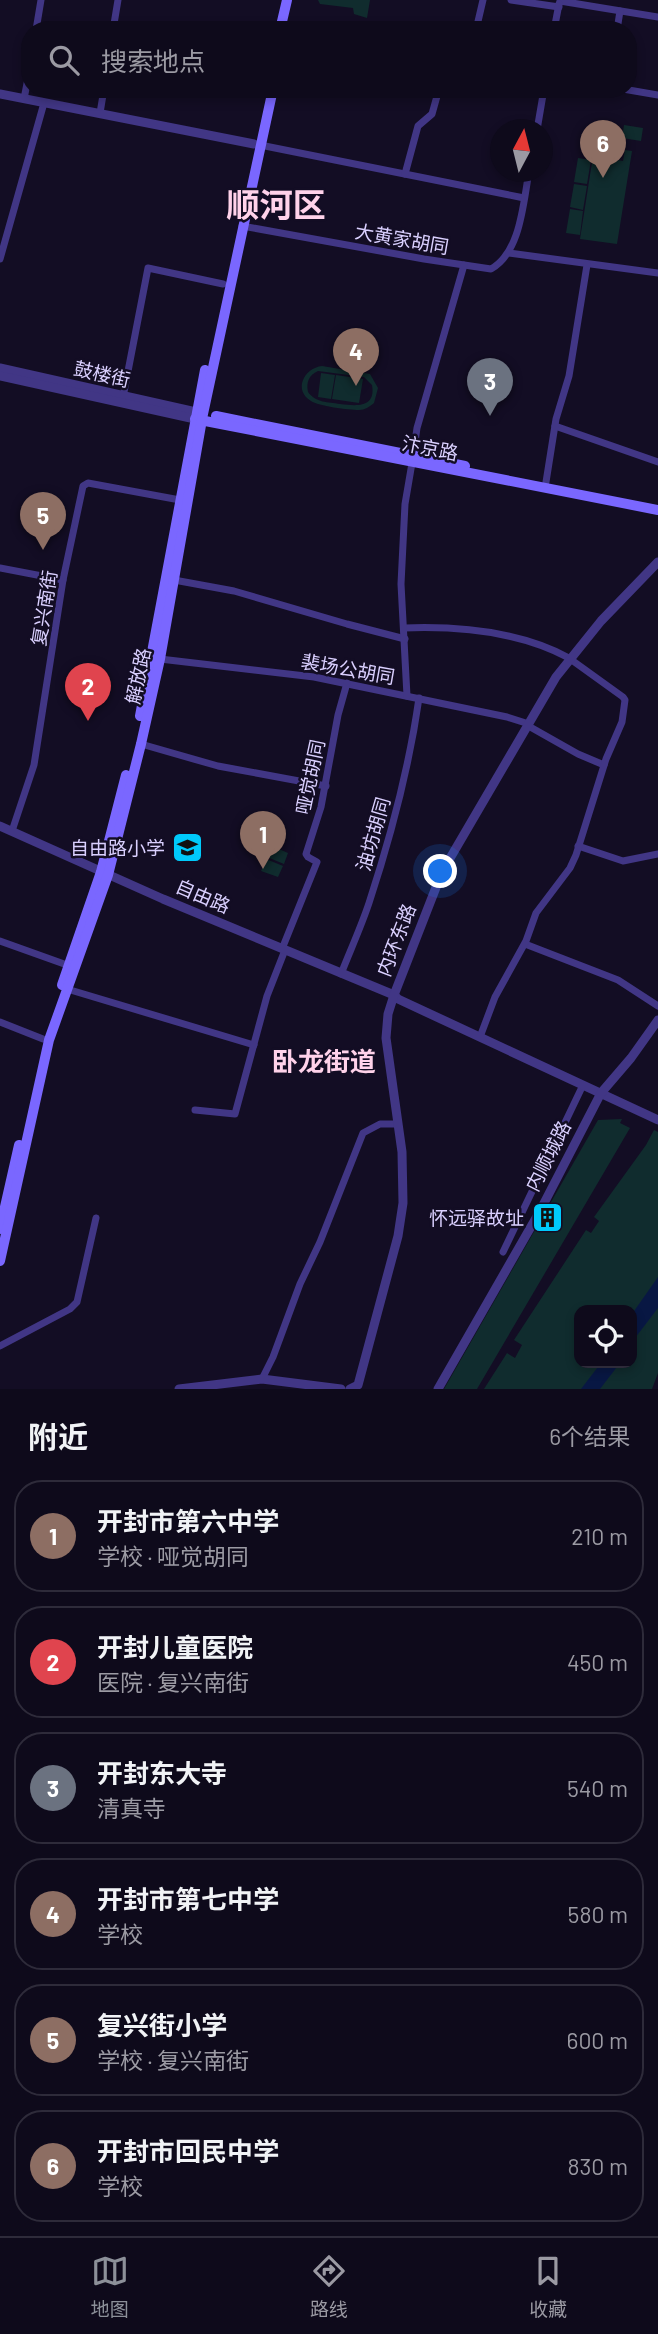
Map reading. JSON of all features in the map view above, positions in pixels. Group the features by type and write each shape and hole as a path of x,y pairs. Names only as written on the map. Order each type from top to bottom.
{"main road":[{"path":"282,21 287,0"},
{"path":"289,21 293,0"},
{"name":"解放路","path":"0,1228 43,1038 68,965 105,874 153,657 180,500 243,226 265,98"},
{"name":"解放路","path":"0,1261 46,1053 105,874 141,744 160,659 223,284 270,98"},
{"name":"汴京路","path":"199,416 658,510"},
{"name":"汴京路","path":"413,459 658,504"}],"street":[{"path":"38,21 41,0"},
{"path":"114,21 118,0"},
{"path":"478,21 483,0"},
{"path":"511,0 559,3 658,17"},
{"path":"556,21 559,3"},
{"path":"618,21 620,11"},
{"path":"637,91 658,95"},
{"path":"0,94 524,198"},
{"path":"100,113 102,98"},
{"path":"405,174 418,126 432,114 436,98"},
{"path":"539,119 542,98"},
{"path":"0,259 44,103"},
{"path":"527,182 509,253 658,273"},
{"name":"大黄家胡同","path":"243,226 464,265 494,268 509,253"},
{"path":"407,696 401,584 403,525 417,428 464,265"},
{"path":"546,482 555,426 569,376 587,265"},
{"path":"122,397 148,268 223,284"},
{"name":"鼓楼街","path":"0,368 199,416"},
{"name":"鼓楼街","path":"0,376 199,416"},
{"path":"555,426 658,462"},
{"name":"复兴南街","path":"12,831 34,765 63,580 83,486 88,483 180,500"},
{"name":"内环东路","path":"571,660 601,621 658,562"},
{"path":"0,568 63,580"},
{"name":"内环东路","path":"350,1389 358,1385 400,1224 404,1194 386,1038 388,1014 446,874 556,677 658,569"},
{"path":"174,580 234,591 405,639"},
{"path":"404,628 450,629 539,644 571,660 625,700 622,722 604,765 570,868 536,913 524,944 495,997 481,1035"},
{"name":"裴场公胡同","path":"160,659 347,682 507,717 530,726 578,754 604,765"},
{"name":"哑觉胡同","path":"283,950 317,862 306,854 326,786 338,715 347,682"},
{"name":"油坊胡同","path":"341,974 369,905 395,818 414,739 419,698"},
{"path":"141,744 218,766 326,786"},
{"name":"自由路","path":"0,826 105,874 397,996 658,1118"},
{"path":"578,846 623,861 658,854"},
{"path":"0,941 68,965"},
{"path":"524,944 618,980 658,1006"},
{"path":"195,1110 235,1114 267,996 283,950"},
{"path":"66,989 254,1045"},
{"name":"内环东路","path":"362,1389 403,1237 409,1204 407,1152 391,1038 397,996"},
{"name":"内顺城路","path":"438,1389 548,1195 602,1091 631,1058 658,1020"},
{"path":"0,1022 43,1038"},
{"name":"自由路","path":"481,1035 583,1085 602,1091"},
{"path":"503,1252 583,1085"},
{"path":"262,1379 363,1133 380,1124 398,1124"},
{"path":"535,1189 548,1195"},
{"path":"0,1346 70,1310 77,1302 96,1218"},
{"path":"178,1389 262,1379 341,1389"},
{"path":"222,1389 262,1384 303,1389"}],"green space":[{"path":"318,0 370,0 367,18 354,14 353,8 320,4"},
{"path":"624,125 643,128 641,141 622,138"},
{"path":"625,150 632,151 617,244 580,239 593,156 623,161"},
{"path":"578,158 591,160 587,184 574,182"},
{"path":"574,184 587,186 583,210 570,207"},
{"path":"570,209 583,211 580,235 566,233"},
{"path":"322,366 370,374 378,388 374,403 359,410 311,401 302,386 306,375","holes":["318,371 364,377 372,385 371,398 364,404 322,401 308,392 309,379"]},
{"path":"321,373 335,375 331,399 318,397"},
{"path":"336,375 363,379 359,403 332,399"},
{"path":"272,846 288,853 284,864 267,857"},
{"path":"266,859 283,866 278,877 261,871"},
{"path":"622,1119 620,1123 630,1128 477,1389 444,1389 598,1120"},
{"path":"654,1130 658,1132 658,1373 652,1389 484,1389 507,1353 515,1358 522,1345 514,1340 586,1230 591,1233 599,1221 594,1217"}],"water":[{"path":"658,1277 658,1308 637,1335 637,1307"},
{"path":"597,1368 616,1368 600,1389 581,1389"}],"place":[{"name":"开封市回民中学","path":"603,178"},
{"name":"开封市第七中学","path":"356,386"},
{"name":"开封东大寺","path":"490,416"},
{"name":"复兴街小学","path":"43,550"},
{"name":"开封儿童医院","path":"88,721"},
{"name":"自由路小学","path":"188,848"},
{"name":"开封市第六中学","path":"263,869"},
{"name":"怀远驿故址","path":"547,1218"}],"district":[{"name":"顺河区","path":"276,205"},
{"name":"卧龙街道","path":"324,1062"}]}
